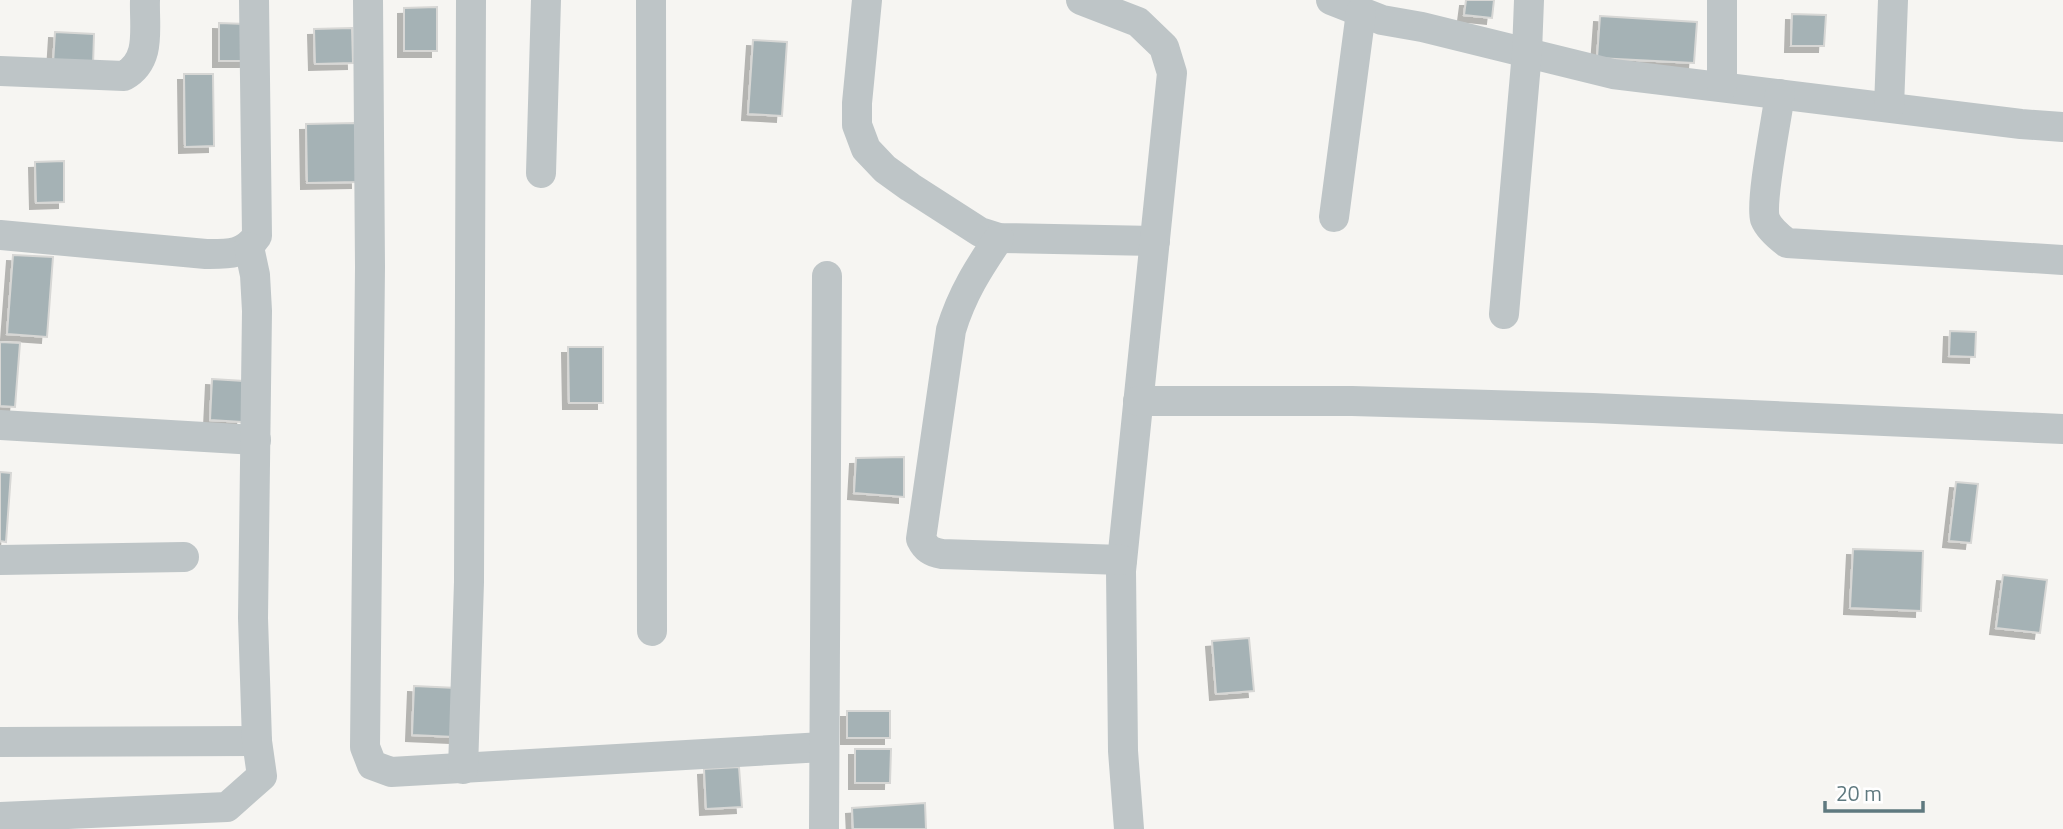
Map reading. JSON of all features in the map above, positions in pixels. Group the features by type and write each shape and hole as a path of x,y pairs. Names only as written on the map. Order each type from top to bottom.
{"street":[{"path":"0,71 124,76 136,69 144,54 145,0"},
{"path":"0,235 206,254 231,254 249,247 257,236 254,0"},
{"path":"368,0 370,267 365,747 372,765 391,772 822,747"},
{"path":"463,769 469,568 471,0"},
{"path":"541,173 546,0"},
{"path":"651,0 652,631"},
{"path":"867,0 857,125 866,149 885,169 980,232 999,238 1155,241"},
{"path":"1081,0 1138,22 1164,47 1172,73 1122,560 1122,751 1129,829"},
{"path":"1331,0 1382,20 1421,13 1527,52 1613,74 2063,127"},
{"path":"1504,314 1527,52 1529,0"},
{"path":"1722,0 1722,87"},
{"path":"1889,107 1892,0"},
{"path":"1334,217 1361,12"},
{"path":"1780,94 1765,197 1765,219 1775,234 1787,243 2063,260"},
{"path":"999,238 960,301 951,330 921,538 931,552 942,554 1122,560"},
{"path":"0,817 227,807 262,776 257,741 253,618 257,311 255,275 249,247"},
{"path":"824,829 822,747 827,276"},
{"path":"1139,401 1352,401 1566,407 2063,429"},
{"path":"0,425 256,440"},
{"path":"0,560 184,557"},
{"path":"0,742 257,741"}],"building":[{"path":"1466,0 1494,0 1492,18 1464,15"},
{"path":"437,7 437,51 404,51 404,8"},
{"path":"1792,14 1826,15 1824,46 1791,46"},
{"path":"1600,16 1697,22 1694,63 1597,58"},
{"path":"219,23 246,24 245,61 219,61"},
{"path":"352,28 353,63 315,64 314,29"},
{"path":"55,32 94,34 93,66 53,64"},
{"path":"753,40 787,42 782,116 748,114"},
{"path":"184,74 213,74 214,146 185,147"},
{"path":"356,123 357,182 307,183 306,124"},
{"path":"64,161 64,202 36,203 35,162"},
{"path":"13,255 53,257 47,337 7,334"},
{"path":"1950,331 1976,332 1975,357 1949,356"},
{"path":"0,342 20,343 15,407 0,406"},
{"path":"568,347 603,347 603,403 569,403"},
{"path":"212,379 244,381 242,422 210,420"},
{"path":"904,457 904,497 854,493 856,458"},
{"path":"0,472 11,473 6,542 0,541"},
{"path":"1956,482 1978,484 1971,543 1949,541"},
{"path":"1853,549 1923,551 1921,611 1850,608"},
{"path":"2003,575 2047,580 2040,633 1996,628"},
{"path":"1249,638 1254,691 1216,694 1212,641"},
{"path":"414,686 457,688 455,737 412,735"},
{"path":"847,711 890,711 890,738 847,738"},
{"path":"855,749 891,749 890,783 855,783"},
{"path":"739,767 742,807 706,809 704,769"},
{"path":"925,803 926,829 853,829 852,808"}]}
